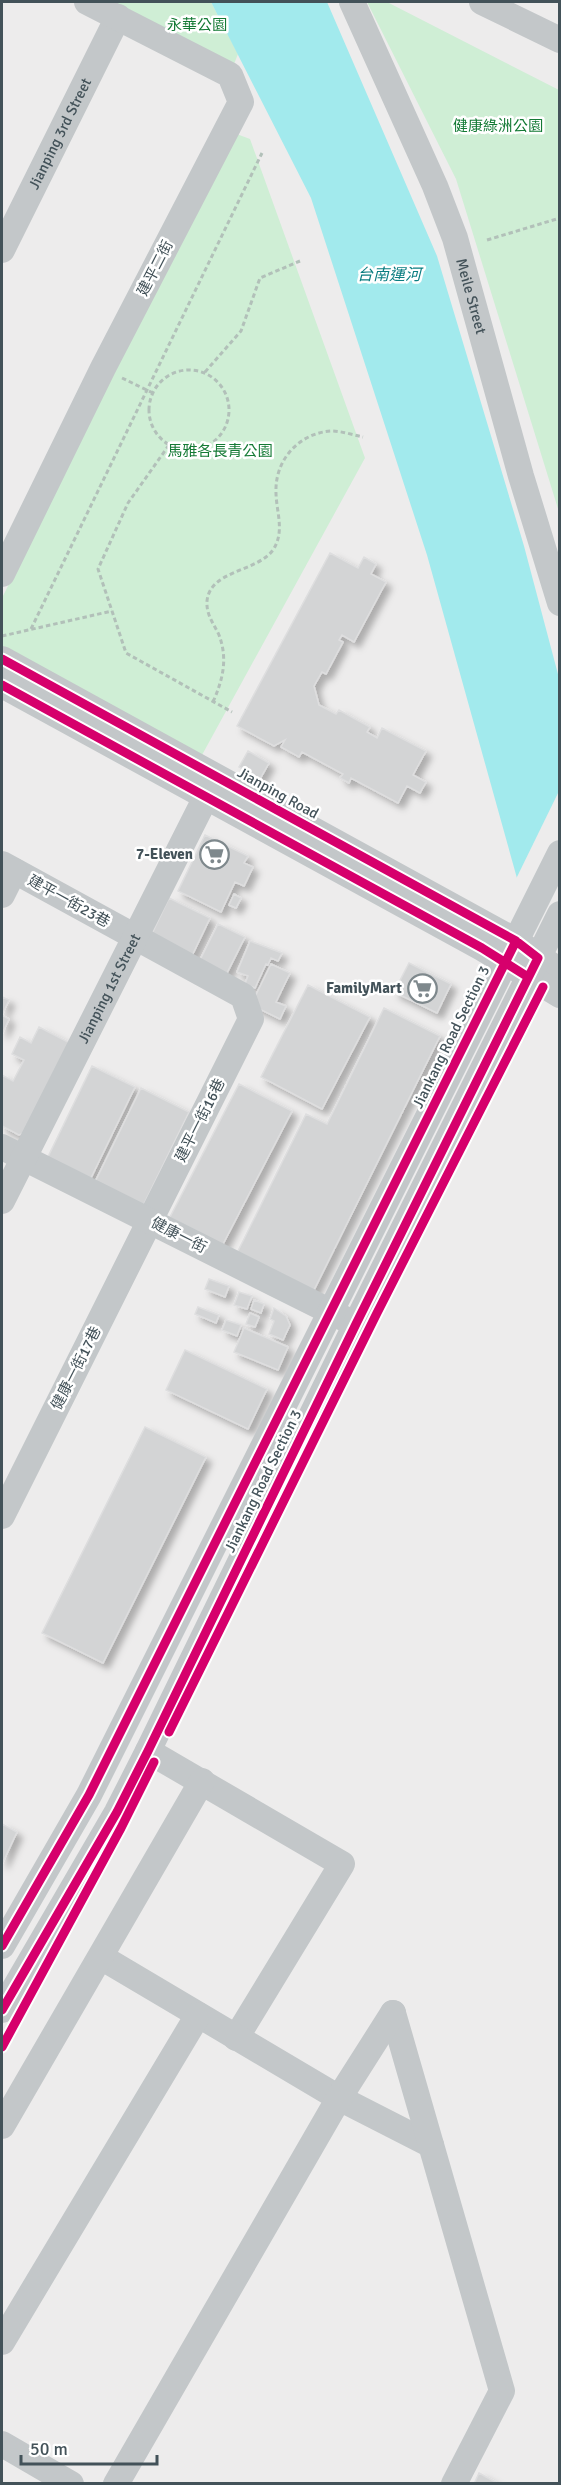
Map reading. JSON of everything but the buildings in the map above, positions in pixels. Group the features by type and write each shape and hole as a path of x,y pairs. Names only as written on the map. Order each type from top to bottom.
{"street":[{"name":"建平二街","path":"2,574 103,368 241,102 230,75 87,2"},
{"name":"Meile Street","path":"352,2 435,186 455,238 521,476 560,603"},
{"path":"493,4 560,40"},
{"name":"Jianping 3rd Street","path":"2,250 118,17"},
{"name":"Jianping Road","path":"2,659 212,786 510,951 558,986"},
{"name":"Jianping Road","path":"2,685 212,786"},
{"name":"Jianping 1st Street","path":"2,1201 12,1152 134,937 212,786"},
{"name":"Jiankang Road Section 3","path":"5,1934 89,1795 560,853"},
{"path":"2,895 8,867"},
{"name":"建平一街23巷","path":"8,867 243,996 251,1019"},
{"name":"Jiankang Road Section 3","path":"2,2010 117,1812 560,914"},
{"name":"建平一街16巷","path":"150,1221 251,1019"},
{"name":"健康一街","path":"12,1152 356,1324"},
{"name":"健康一街17巷","path":"2,1516 150,1221"},
{"path":"148,1751 342,1864 236,2038"},
{"path":"2,2126 202,1781"},
{"path":"5,1934 42,1940"},
{"path":"5,1934 29,1963"},
{"path":"101,1957 339,2098 431,2145"},
{"path":"116,2484 339,2098 393,2013 502,2391 454,2484"},
{"path":"2,2342 198,2015"},
{"path":"2,2444 71,2484"}],"path":[{"path":"31,629 262,153"},
{"path":"487,240 560,218"},
{"path":"205,372 241,331 260,278 300,261"},
{"path":"103,368 153,393"},
{"path":"191,369 205,372 225,391 229,404 229,417 217,439 194,450 181,449 169,445 152,427 149,400 153,393 165,377 177,371 191,369"},
{"path":"213,702 222,680 225,659 219,636 209,616 207,600 212,587 226,576 261,562 278,542 281,526 276,486 286,456 306,437 334,431 363,437"},
{"path":"169,445 128,503 98,569 126,653 232,712"},
{"path":"2,636 112,610"}],"green space":[{"name":"永華公園","path":"99,2 211,2 238,54 232,69"},
{"name":"健康綠洲公園","path":"367,2 387,2 559,90 559,512 456,179"},
{"name":"馬雅各長青公園","path":"234,133 250,139 365,458 202,755 2,648 2,598"}],"water":[{"name":"台南運河","path":"211,2 327,2 437,256 524,546 559,678 559,982 520,889 427,555 311,198"}],"pier":[{"path":"559,791 560,964 553,965 515,881"}],"cycle path":[{"path":"2,659 516,941 538,958 117,1812 2,2010"},
{"path":"2,685 482,948 528,977"},
{"path":"2,1946 89,1795 516,941"},
{"path":"169,1732 377,1313 543,987"},
{"path":"2,2047 121,1828 154,1762"}],"place":[{"name":"7-Eleven","path":"214,854"},
{"name":"FamilyMart","path":"423,988"}]}
